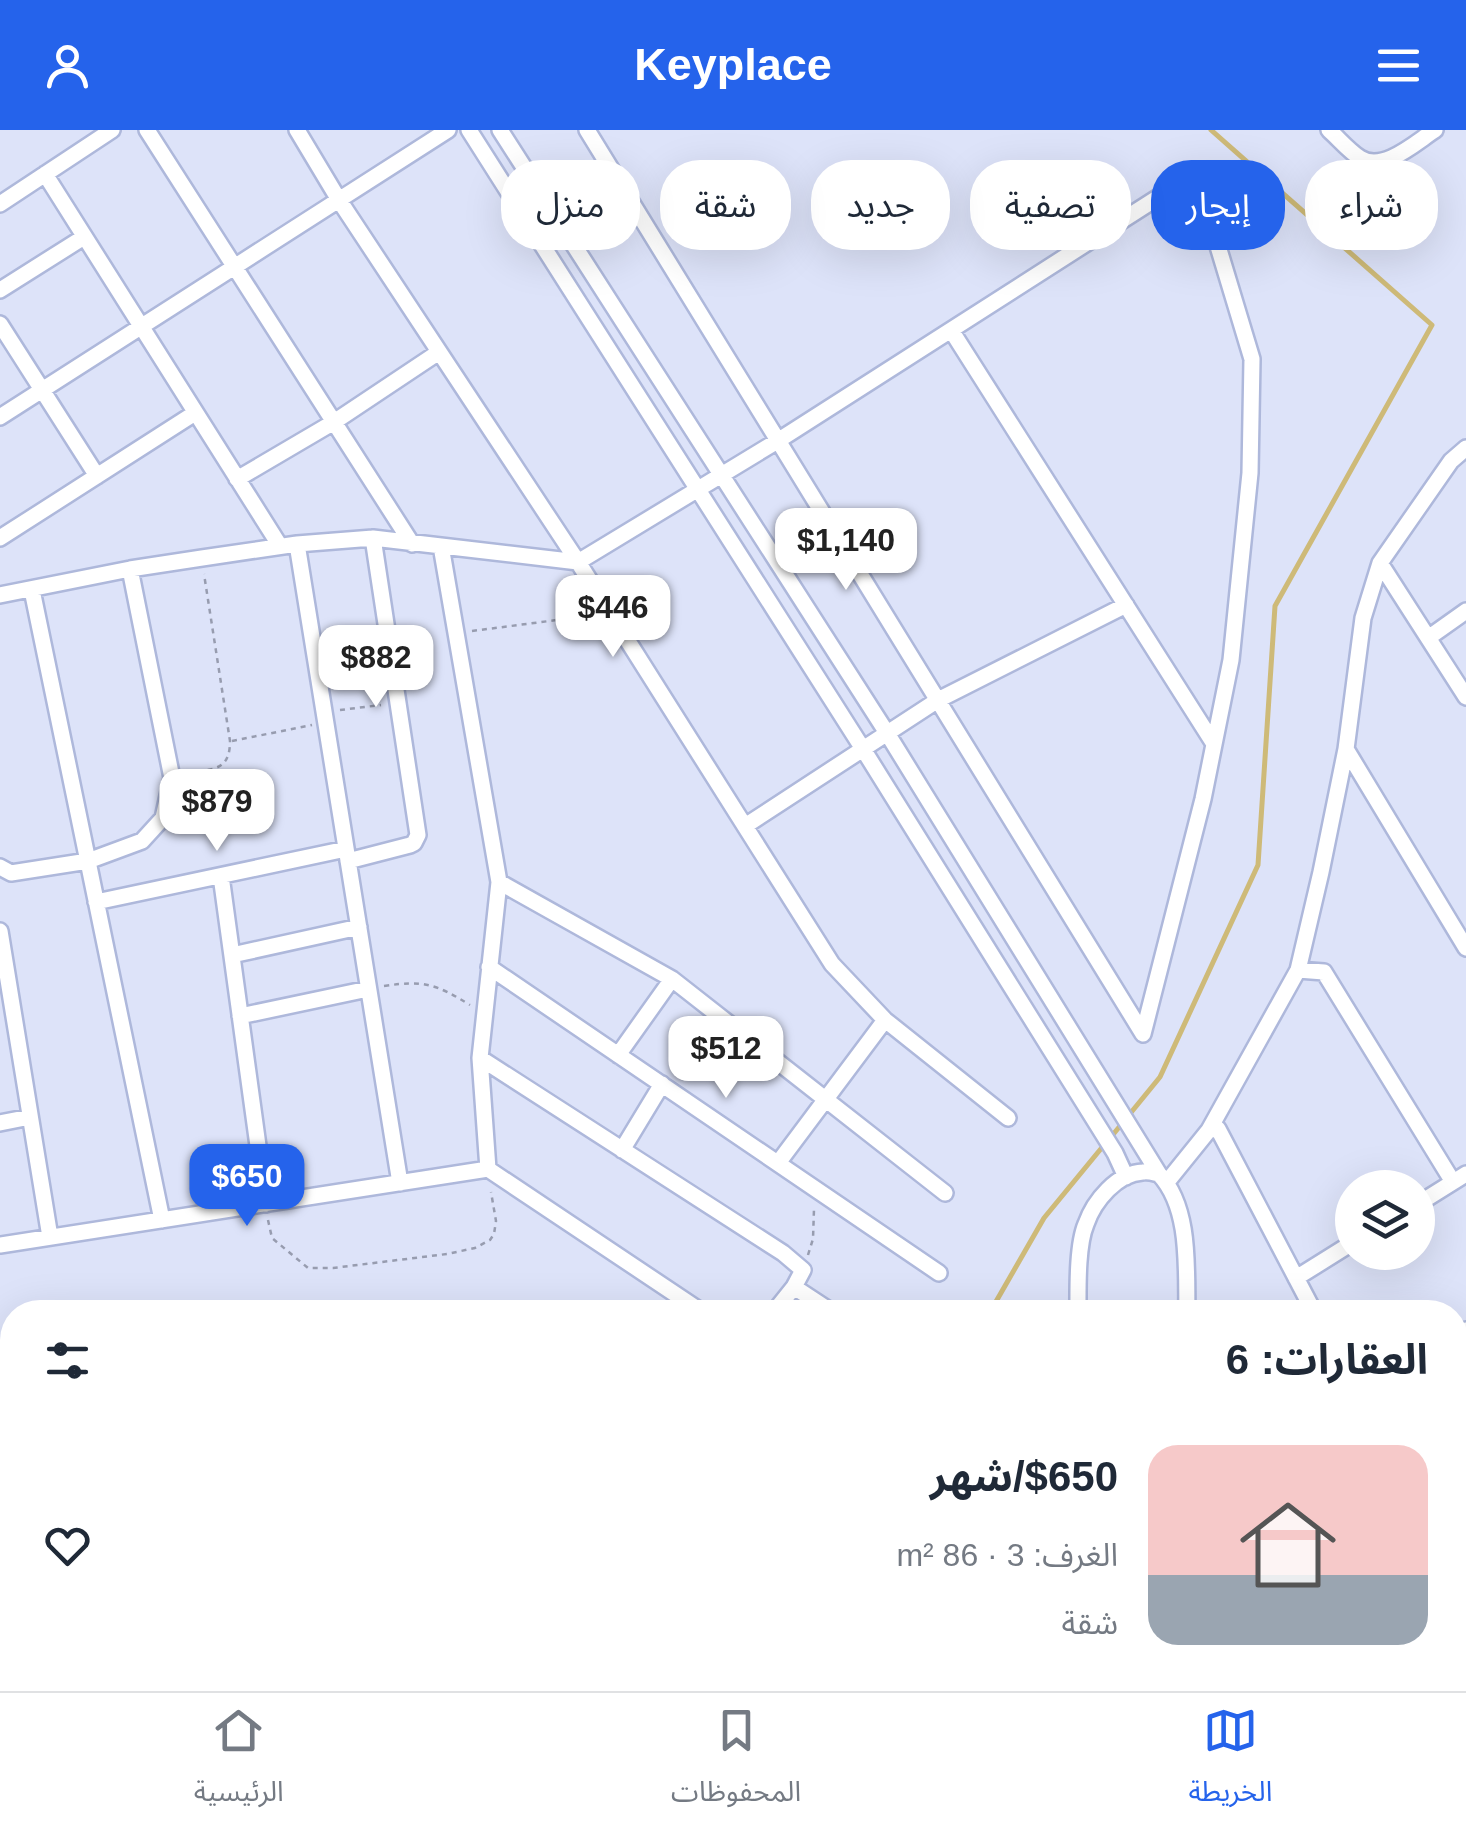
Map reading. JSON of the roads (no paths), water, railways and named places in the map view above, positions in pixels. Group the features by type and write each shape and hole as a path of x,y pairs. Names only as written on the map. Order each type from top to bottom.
{"street":[{"path":"0,204 112,130"},
{"path":"147,130 412,544"},
{"path":"297,130 578,562 832,964 886,1020 1008,1118"},
{"path":"0,417 448,130"},
{"path":"468,130 863,749 1115,1153 1126,1177"},
{"path":"500,130 886,733 1175,1196 1186,1244 1187,1300"},
{"path":"0,595 130,569 288,545 372,538 578,562 780,440 1179,184 1214,233 1252,360 1248,492 1231,660 1203,799 1143,1034 780,440 587,130"},
{"path":"1329,130 1363,160 1372,163 1390,158 1435,130"},
{"path":"45,174 238,480 288,545 325,718 400,1183"},
{"path":"0,290 84,237"},
{"path":"0,324 97,476"},
{"path":"951,330 1214,744"},
{"path":"238,480 439,352"},
{"path":"0,538 195,413"},
{"path":"1163,1178 1209,1130 1298,970 1346,749 1363,618 1380,563 1451,461 1466,448"},
{"path":"96,902 414,842 418,835 372,538"},
{"path":"441,546 498,882 480,1058 488,1169"},
{"path":"1380,563 1466,697"},
{"path":"0,866 11,873 88,862 142,842 163,818 172,778 130,569"},
{"path":"32,590 162,1220"},
{"path":"745,826 938,700 1126,605"},
{"path":"1428,638 1466,611"},
{"path":"1346,749 1466,948"},
{"path":"220,876 266,1204"},
{"path":"498,882 672,979 946,1194"},
{"path":"1450,922 1466,910"},
{"path":"232,956 358,927"},
{"path":"0,931 50,1237"},
{"path":"489,967 938,1272"},
{"path":"1298,970 1324,972 1459,1178 1435,1193"},
{"path":"618,1054 672,979"},
{"path":"240,1016 368,989"},
{"path":"778,1163 886,1020"},
{"path":"480,1058 782,1253 803,1270 783,1300"},
{"path":"622,1150 662,1084"},
{"path":"0,1123 30,1118"},
{"path":"1209,1130 1222,1132 1308,1300"},
{"path":"0,1245 488,1169 684,1300"},
{"path":"1078,1300 1084,1225 1104,1192 1126,1177 1142,1172 1163,1178"},
{"path":"1296,1278 1335,1254"},
{"path":"794,1286 814,1300"}],"waterway":[{"path":"1111,1137 1160,1077 1258,865 1275,606 1432,325 1211,130"},
{"path":"997,1300 1044,1218 1104,1145"}]}
